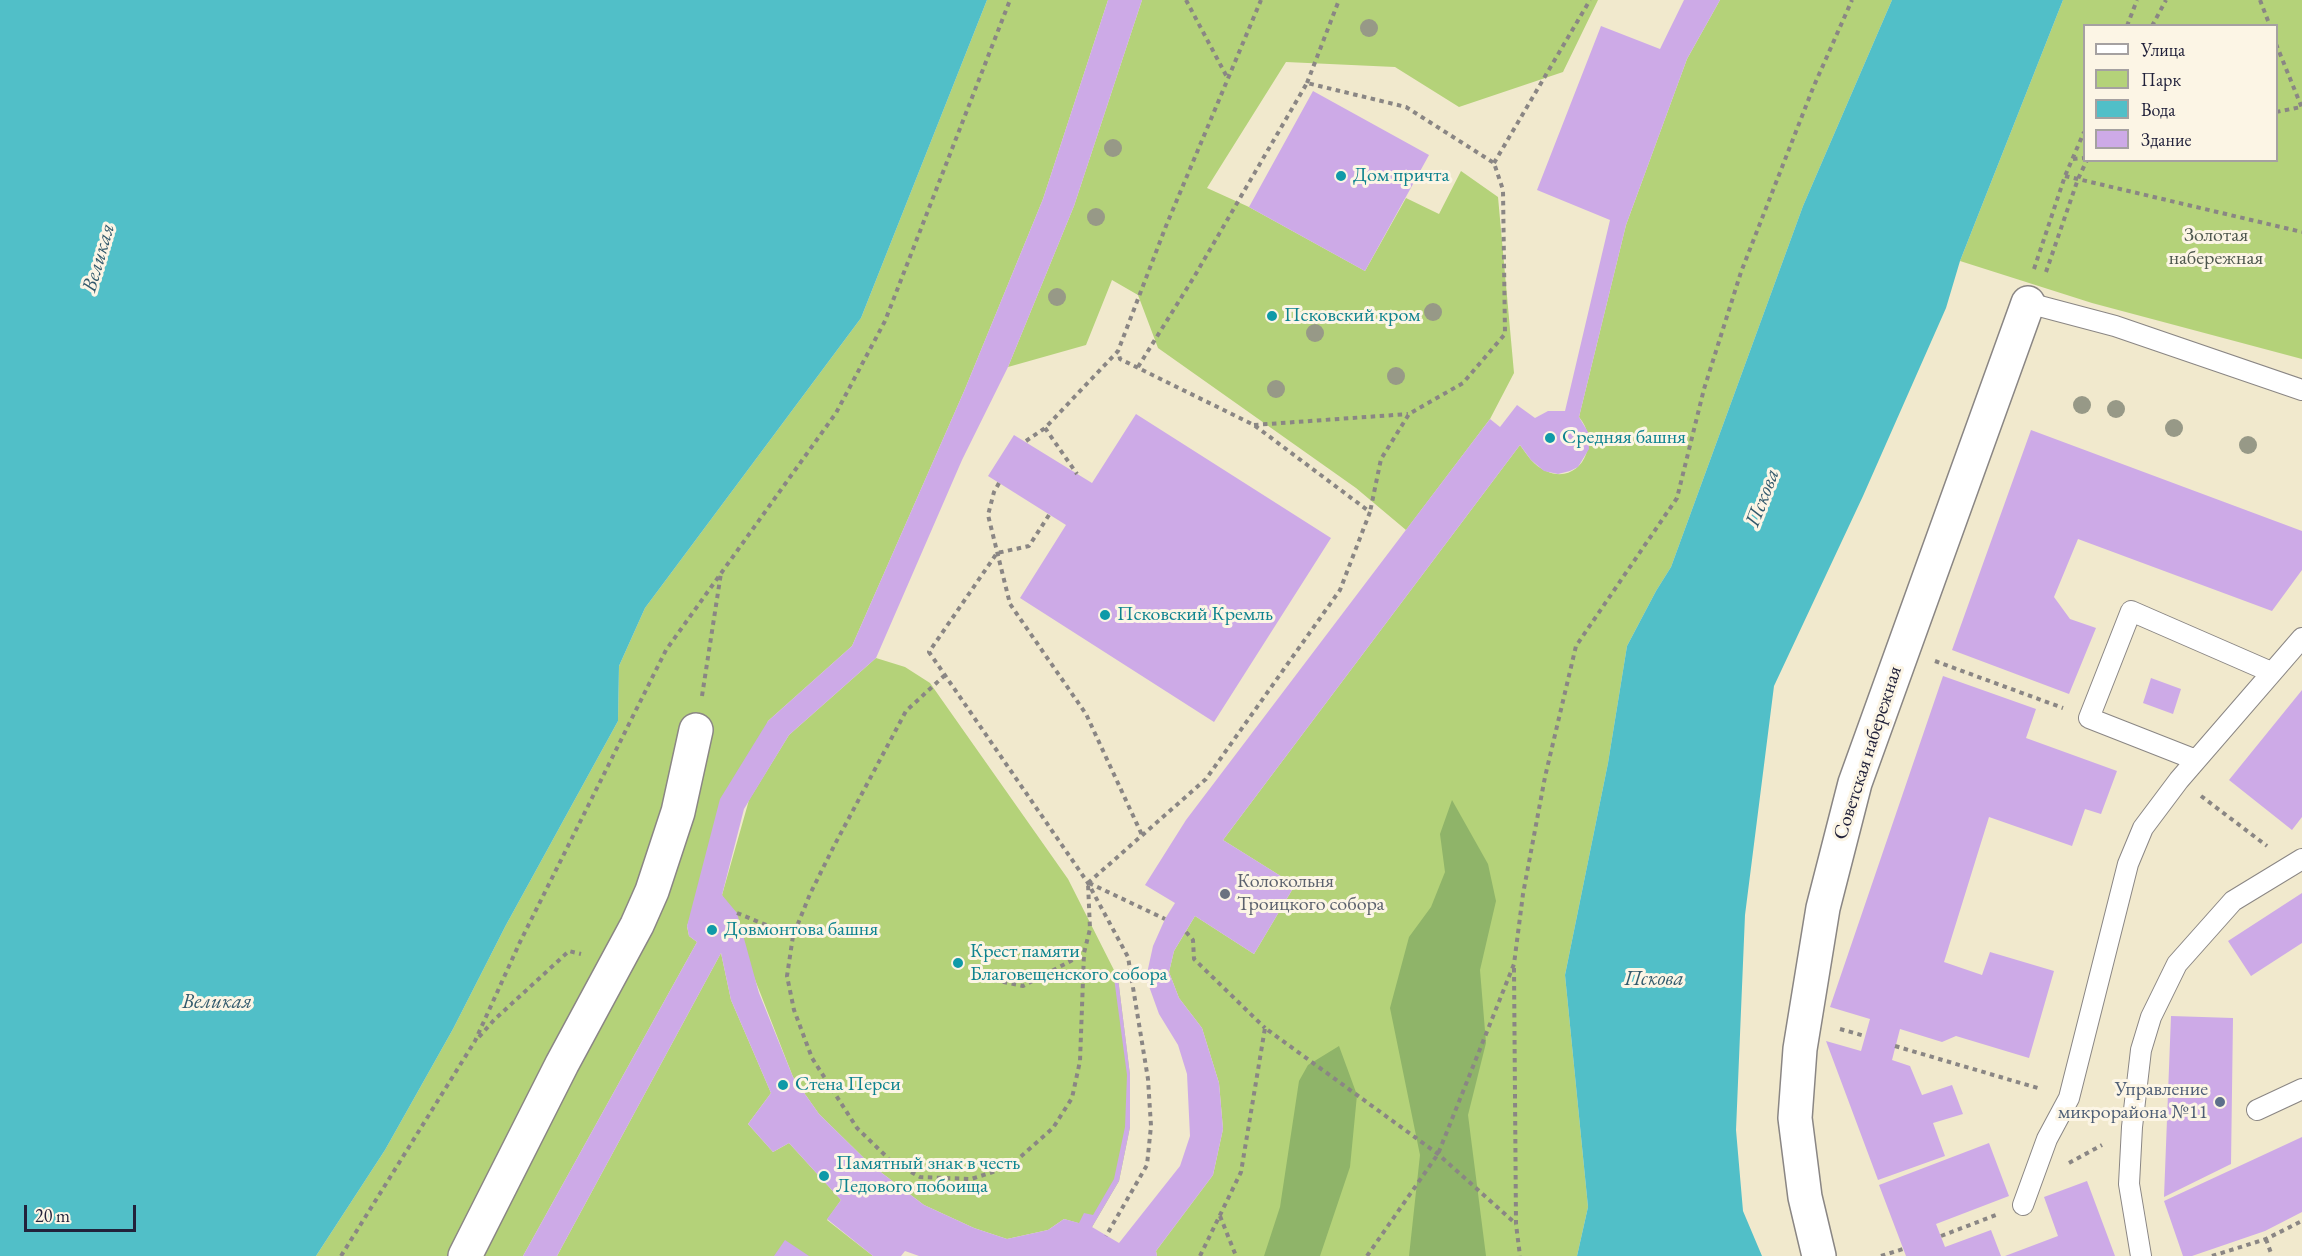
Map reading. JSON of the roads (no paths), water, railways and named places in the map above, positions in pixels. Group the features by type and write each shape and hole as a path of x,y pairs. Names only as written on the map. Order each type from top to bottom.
{"street":[{"name":"Советская набережная","path":"1819,1256 1805,1197 1795,1119 1800,1048 1823,908 1852,794 2028,303"},
{"path":"465,1256 562,1064 649,900 678,812 696,730"}],"lane":[{"path":"2028,303 2115,326 2302,390"},
{"path":"2196,760 2089,718 2131,611 2271,672"},
{"path":"2026,1196 2047,1139 2068,1098 2128,864 2143,828 2179,780 2302,638"},
{"path":"2141,1256 2129,1184 2132,1127 2141,1050 2151,1017 2177,964 2233,901 2297,862"},
{"path":"2257,1110 2302,1089"}],"water":[{"name":"Великая","path":"0,0 987,0 861,318 645,608 619,666 618,721 506,925 453,1029 385,1150 316,1256 0,1256"},
{"name":"Пскова","path":"1892,0 2063,0 1960,261 1946,308 1863,496 1774,686 1745,915 1736,1130 1743,1211 1762,1256 1577,1256 1588,1207 1565,975 1608,763 1627,646 1671,567 1803,206"}],"place":[{"name":"Дом причта","path":"1341,176"},
{"name":"Псковский кром","path":"1272,316"},
{"name":"Средняя башня","path":"1550,438"},
{"name":"Псковский Кремль","path":"1105,615"},
{"name":"Колокольня Троицкого собора","path":"1225,894"},
{"name":"Довмонтова башня","path":"712,930"},
{"name":"Крест памяти Благовещенского собора","path":"958,963"},
{"name":"Стена Перси","path":"783,1085"},
{"name":"Управление микрорайона №11","path":"2220,1102"},
{"name":"Памятный знак в честь Ледового побоища","path":"824,1176"}],"park label":[{"name":"Золотая набережная","path":"2216,248"}]}
